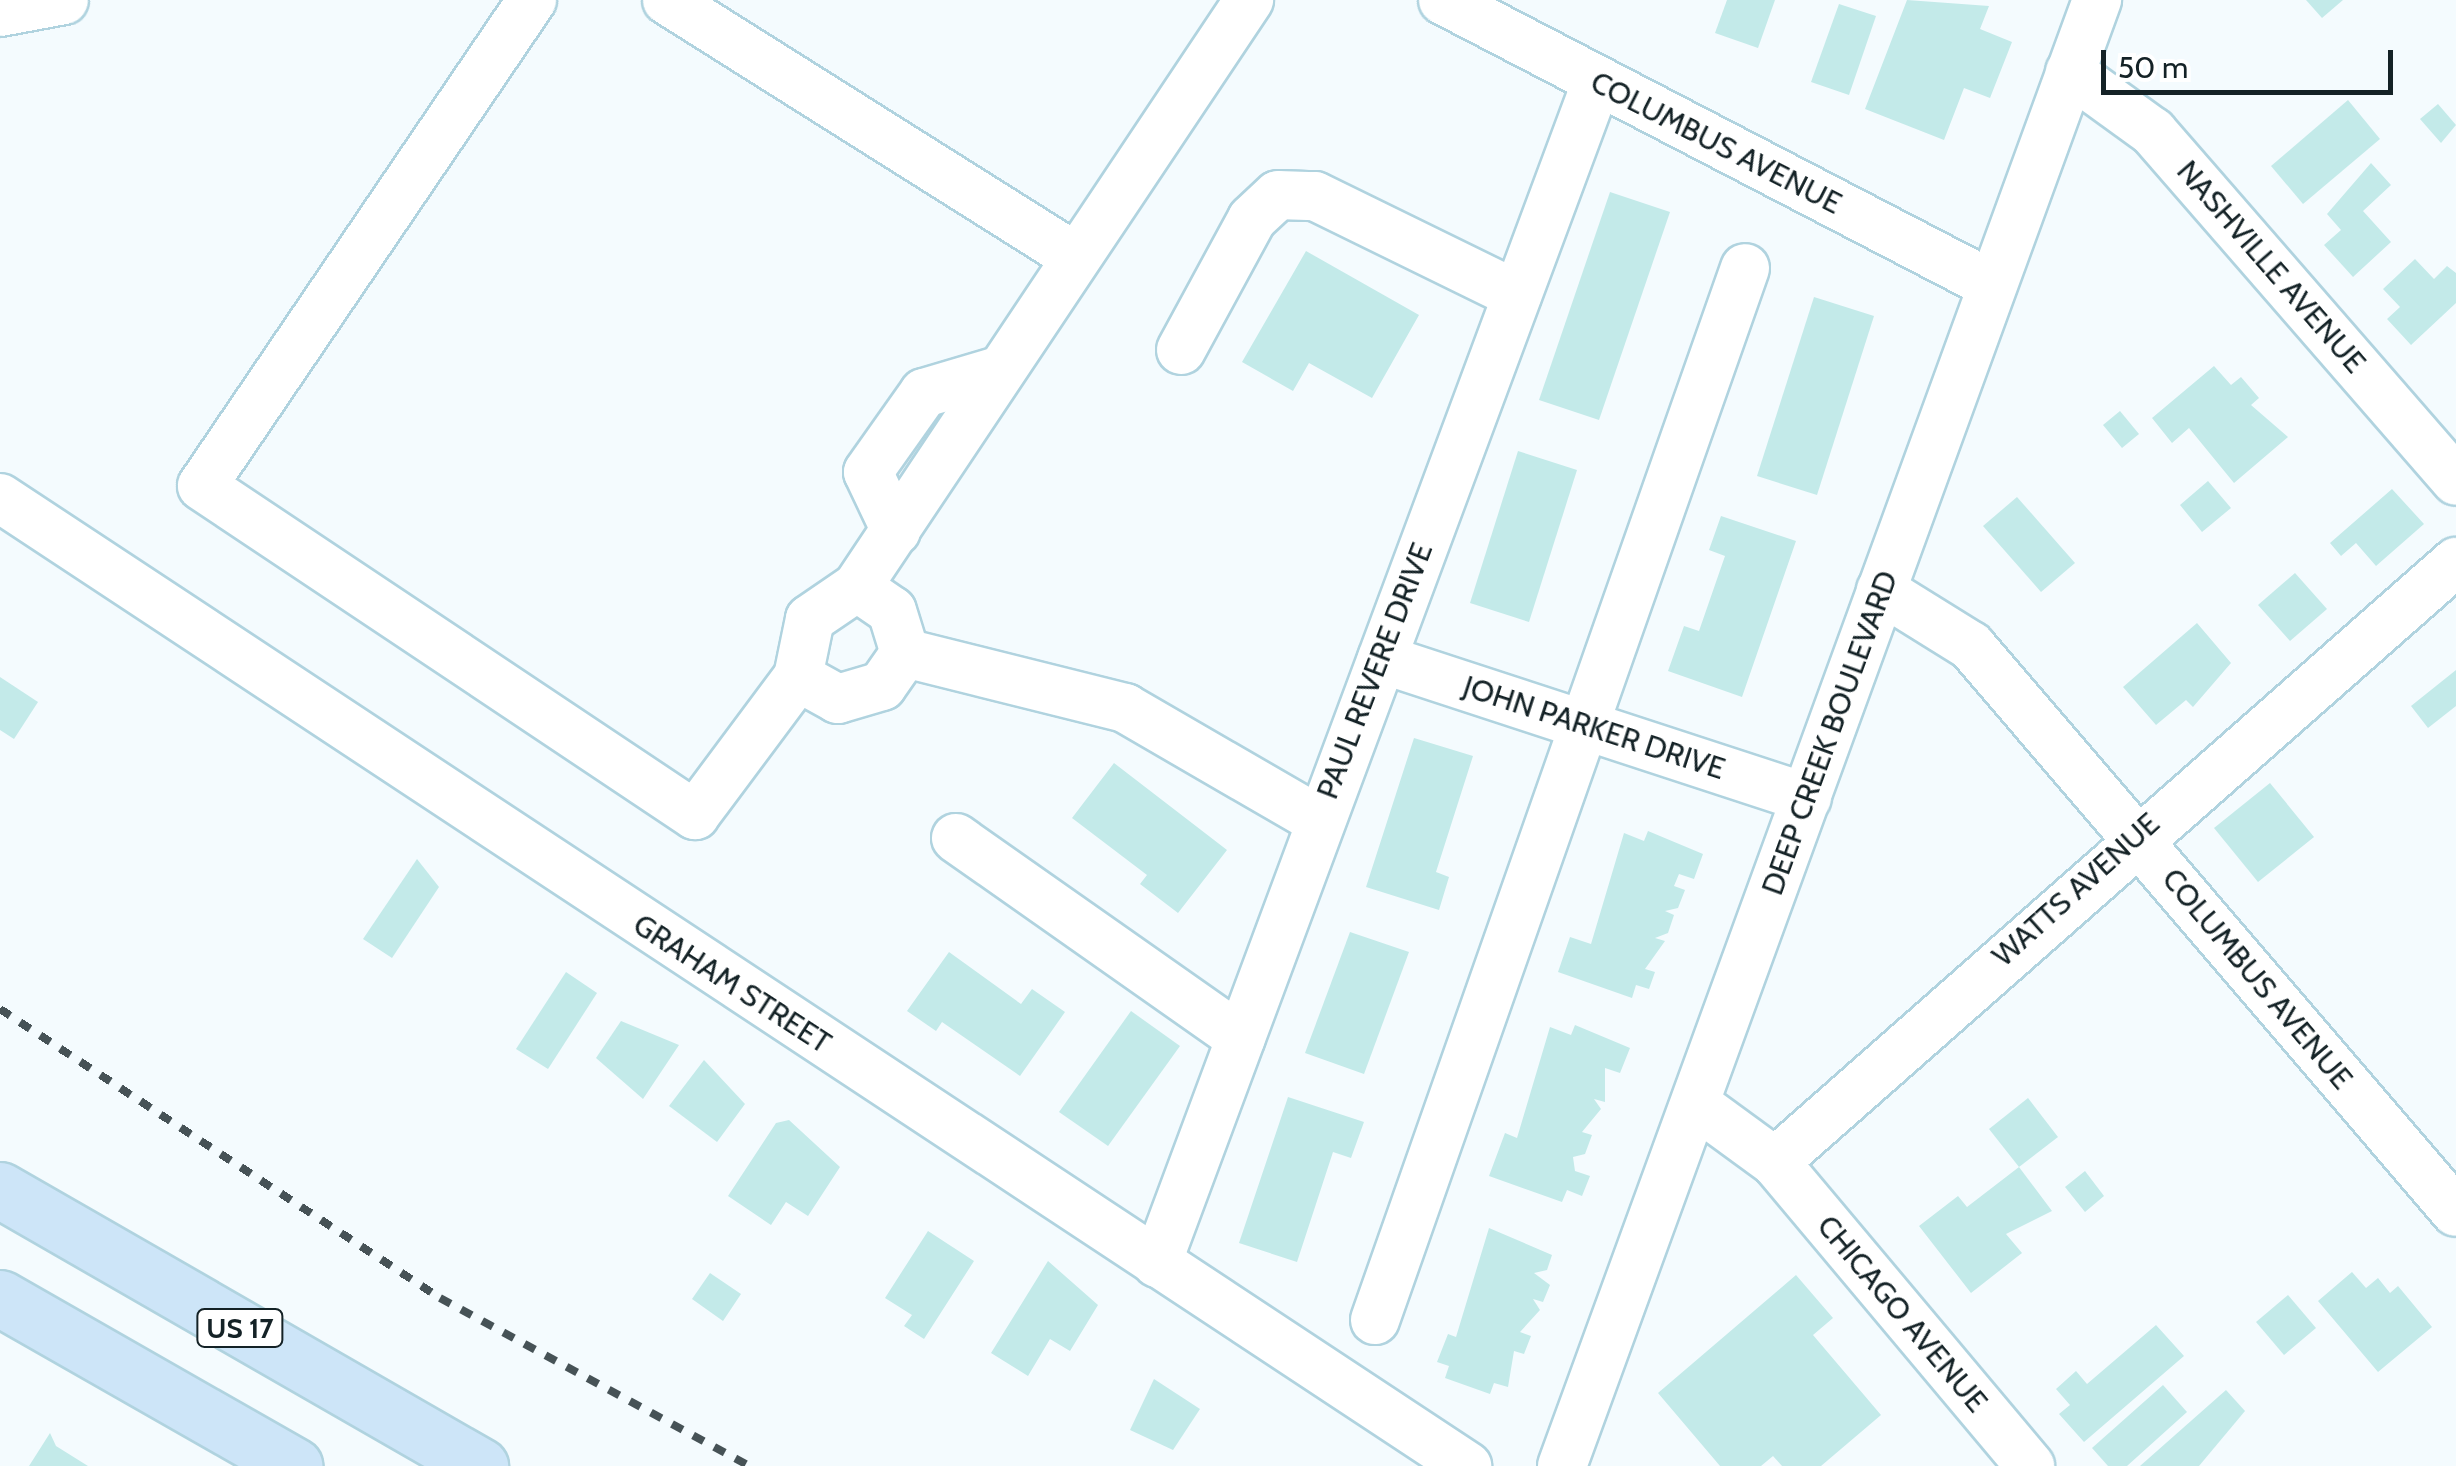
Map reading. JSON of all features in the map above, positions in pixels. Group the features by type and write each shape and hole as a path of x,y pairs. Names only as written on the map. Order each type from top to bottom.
{"main road":[{"name":"US 17","path":"0,1190 480,1466"},
{"path":"0,1298 295,1466"}],"street":[{"path":"0,12 64,0"},
{"path":"532,0 202,486 695,815 798,677 810,619 857,587 1072,255 1248,0"},
{"path":"666,0 1072,255"},
{"name":"COLUMBUS AVENUE","path":"1444,0 1990,284"},
{"name":"DEEP CREEK BOULEVARD","path":"1562,1466 1697,1105 1990,284 2097,0"},
{"name":"NASHVILLE AVENUE","path":"2070,72 2153,132 2456,481"},
{"name":"PAUL REVERE DRIVE","path":"1157,1263 1318,820 1382,659 1597,81"},
{"path":"1181,350 1252,219 1278,195 1315,196 1518,295"},
{"path":"1375,1320 1745,268"},
{"name":"GRAHAM STREET","path":"0,498 1466,1466"},
{"name":"WATTS AVENUE","path":"1776,1162 2135,836 2456,562"},
{"path":"857,587 892,611 906,653"},
{"name":"COLUMBUS AVENUE","path":"1881,590 1970,646 2456,1212"},
{"path":"798,677 838,698 882,686 906,653"},
{"path":"906,653 1125,708 1318,820"},
{"name":"JOHN PARKER DRIVE","path":"1382,659 1806,798"},
{"path":"956,838 1241,1038"},
{"path":"1697,1105 1776,1162"},
{"name":"CHICAGO AVENUE","path":"1776,1162 2030,1466"}],"building":[{"path":"1727,0 1775,0 1758,48 1715,33"},
{"path":"1907,0 1989,6 1980,29 2012,42 1990,98 1964,88 1944,140 1865,109"},
{"path":"2306,0 2343,0 2322,18"},
{"path":"1839,4 1876,16 1849,95 1811,82"},
{"path":"2348,100 2380,139 2303,204 2271,166"},
{"path":"2438,104 2456,125 2441,143 2420,119"},
{"path":"2371,163 2391,185 2363,211 2391,242 2353,277 2324,245 2341,230 2327,214"},
{"path":"1610,192 1670,212 1599,420 1539,400"},
{"path":"1306,251 1419,315 1372,398 1309,363 1293,391 1242,362"},
{"path":"2415,259 2434,279 2447,266 2456,273 2456,303 2411,345 2387,319 2400,307 2383,289"},
{"path":"1814,297 1874,316 1817,495 1757,476"},
{"path":"2214,366 2231,385 2241,377 2259,398 2251,405 2288,437 2234,483 2189,428 2172,443 2152,418"},
{"path":"2120,411 2139,434 2122,448 2103,425"},
{"path":"1518,451 1577,470 1529,622 1470,603"},
{"path":"2208,481 2231,508 2202,532 2180,505"},
{"path":"2392,489 2424,524 2376,566 2356,543 2341,556 2330,543"},
{"path":"2017,497 2075,563 2041,592 1983,526"},
{"path":"1721,516 1796,541 1742,697 1668,671 1684,626 1699,631 1725,556 1709,550"},
{"path":"2295,573 2327,609 2290,641 2258,605"},
{"path":"2197,623 2231,663 2193,707 2186,700 2156,725 2123,687"},
{"path":"2456,670 2456,706 2428,728 2411,706"},
{"path":"0,677 38,702 14,739 0,730"},
{"path":"1414,738 1473,756 1436,872 1449,877 1439,910 1366,887"},
{"path":"1114,763 1227,850 1178,913 1140,884 1147,875 1072,818"},
{"path":"2270,783 2314,837 2258,882 2214,828"},
{"path":"1648,831 1703,854 1694,879 1679,874 1674,886 1685,890 1678,908 1665,911 1674,915 1668,933 1655,938 1665,941 1645,969 1655,972 1649,989 1636,985 1632,998 1558,972 1570,937 1591,944 1624,833 1644,841"},
{"path":"417,859 439,887 392,958 363,939"},
{"path":"1350,932 1409,952 1364,1074 1305,1053"},
{"path":"949,952 1021,1004 1032,989 1065,1012 1020,1076 942,1022 936,1031 907,1011"},
{"path":"566,972 597,993 548,1069 516,1049"},
{"path":"1131,1011 1180,1046 1108,1146 1059,1112"},
{"path":"621,1021 679,1045 643,1099 596,1058"},
{"path":"1575,1025 1630,1048 1620,1073 1605,1068 1605,1102 1594,1099 1601,1109 1582,1132 1592,1135 1585,1154 1573,1157 1575,1171 1590,1176 1582,1196 1567,1190 1562,1202 1489,1176 1505,1133 1517,1138 1550,1027 1571,1035"},
{"path":"704,1060 745,1104 717,1142 669,1106"},
{"path":"1288,1097 1364,1122 1351,1158 1333,1152 1297,1262 1239,1243"},
{"path":"2028,1098 2058,1137 2019,1167 1989,1129"},
{"path":"789,1120 840,1167 808,1216 786,1202 771,1225 728,1196 776,1123"},
{"path":"2019,1167 2052,1211 2006,1234 2022,1253 1971,1293 1919,1226 1958,1196 1967,1207"},
{"path":"2085,1171 2104,1196 2085,1212 2065,1187"},
{"path":"1489,1228 1552,1255 1547,1270 1534,1273 1550,1285 1543,1302 1533,1299 1540,1310 1520,1332 1531,1336 1524,1354 1514,1351 1508,1387 1494,1383 1490,1394 1445,1378 1449,1366 1437,1362 1448,1334 1456,1337"},
{"path":"928,1231 974,1261 924,1339 904,1326 912,1315 885,1298"},
{"path":"1048,1261 1098,1305 1070,1351 1050,1339 1028,1376 991,1353"},
{"path":"2352,1272 2366,1288 2378,1278 2390,1293 2398,1286 2432,1327 2378,1372 2318,1301"},
{"path":"710,1273 741,1294 723,1321 692,1299"},
{"path":"1796,1275 1833,1318 1813,1335 1881,1415 1821,1466 1782,1466 1773,1456 1761,1466 1720,1466 1658,1393"},
{"path":"2288,1295 2316,1328 2284,1355 2256,1322"},
{"path":"2156,1325 2184,1356 2084,1442 2059,1414 2070,1405 2056,1389 2076,1371 2087,1384"},
{"path":"1154,1379 1200,1409 1173,1450 1130,1430"},
{"path":"2163,1385 2187,1412 2127,1466 2108,1466 2092,1448"},
{"path":"2226,1390 2245,1411 2199,1466 2140,1466"},
{"path":"50,1433 56,1446 88,1466 29,1466"}],"railway":[{"path":"0,1009 440,1298 749,1466"}]}
